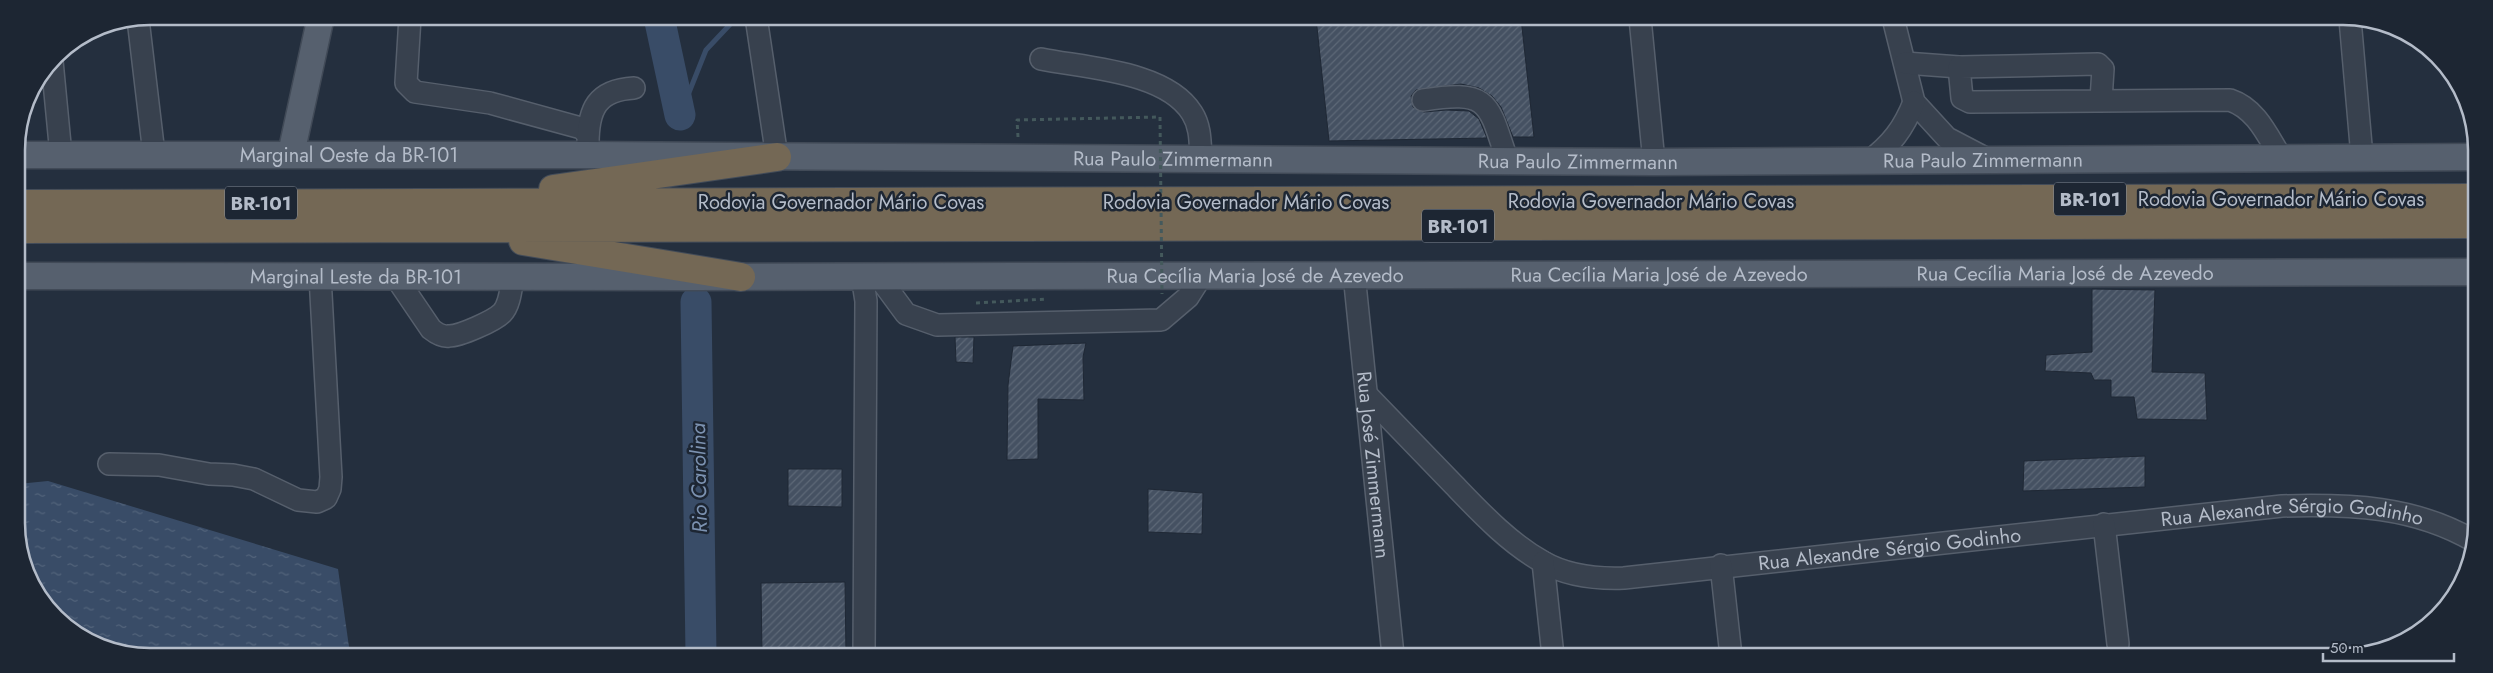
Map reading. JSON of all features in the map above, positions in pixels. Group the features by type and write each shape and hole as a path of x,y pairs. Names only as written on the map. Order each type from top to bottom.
{"highway":[{"path":"446,216 777,157"},
{"name":"Rodovia Governador Mário Covas","path":"25,230 446,216 2468,198"},
{"name":"Rodovia Governador Mário Covas","path":"25,204 446,216 2468,224"},
{"path":"446,216 741,277"}],"main road":[{"path":"291,154 319,25"},
{"name":"Marginal Oeste da BR-101","path":"25,155 291,154 588,144 683,155"},
{"name":"Rua Paulo Zimmermann","path":"683,155 1654,162 1993,162 2468,157"},
{"name":"Rua Cecília Maria José de Azevedo","path":"694,277 2468,272"},
{"name":"Marginal Leste da BR-101","path":"25,276 694,277"}],"street":[{"path":"409,25 406,83 415,92 490,103 581,128 588,144"},
{"path":"757,25 777,157"},
{"path":"1641,25 1654,162"},
{"path":"1895,25 1914,102 1947,138 1993,162"},
{"path":"2351,25 2362,158"},
{"path":"139,26 154,154"},
{"path":"1040,60 1128,75 1164,88 1182,100 1193,114 1199,131 1201,158"},
{"path":"1905,63 1959,67 2098,64 2103,69 2101,100"},
{"path":"1959,67 1962,98 1970,102 2230,100 2243,104 2251,111 2282,159"},
{"path":"53,71 61,154"},
{"path":"588,144 595,105 604,94 616,89 634,88"},
{"path":"1423,100 1455,95 1477,99 1487,107 1507,160"},
{"path":"1868,162 1897,136 1907,120 1914,102"},
{"name":"Rua José Zimmermann","path":"1354,274 1392,648"},
{"path":"870,276 906,314 937,325 1161,320 1188,297 1202,275"},
{"path":"109,464 159,465 208,474 254,479 298,500 316,502 326,498 330,489 331,477 320,276"},
{"path":"395,276 431,329 438,334 450,337 491,322 503,312 509,298 512,277"},
{"path":"864,648 866,301 870,276"},
{"name":"Rua Alexandre Sérgio Godinho","path":"1367,395 1495,526 1543,562 1574,575 1609,578 2274,507 2356,506 2414,514 2438,522 2467,537"},
{"path":"2104,524 2118,644"},
{"path":"1543,562 1552,648"},
{"path":"1721,566 1730,648"}],"path":[{"path":"1027,139 1018,139 1017,120 1160,117 1162,294"}],"water":[{"path":"48,481 338,569 349,648 150,648 125,646 102,639 87,631 61,612 42,586 34,571 27,548 25,532 25,483"}],"building":[{"path":"1317,25 1522,25 1534,137 1513,137 1501,107 1492,96 1479,88 1461,84 1416,90 1411,96 1413,107 1424,112 1446,110 1469,111 1479,119 1487,138 1329,141"},
{"path":"2092,289 2155,290 2152,372 2205,373 2207,420 2137,419 2134,397 2111,397 2111,380 2094,380 2091,373 2045,371 2046,355 2092,352"},
{"path":"955,337 974,337 973,363 956,362"},
{"path":"1086,343 1083,357 1084,400 1038,399 1038,459 1007,460 1008,385 1013,346"},
{"path":"2145,456 2145,487 2023,491 2024,461"},
{"path":"788,469 842,469 842,507 788,506"},
{"path":"1148,489 1203,493 1202,534 1148,532"},
{"path":"845,582 846,648 762,648 761,583"}],"waterway":[{"name":"Rio Carolina","path":"661,25 680,115"},
{"path":"680,115 706,50 729,25"},
{"name":"Rio Carolina","path":"696,302 701,648"}]}
